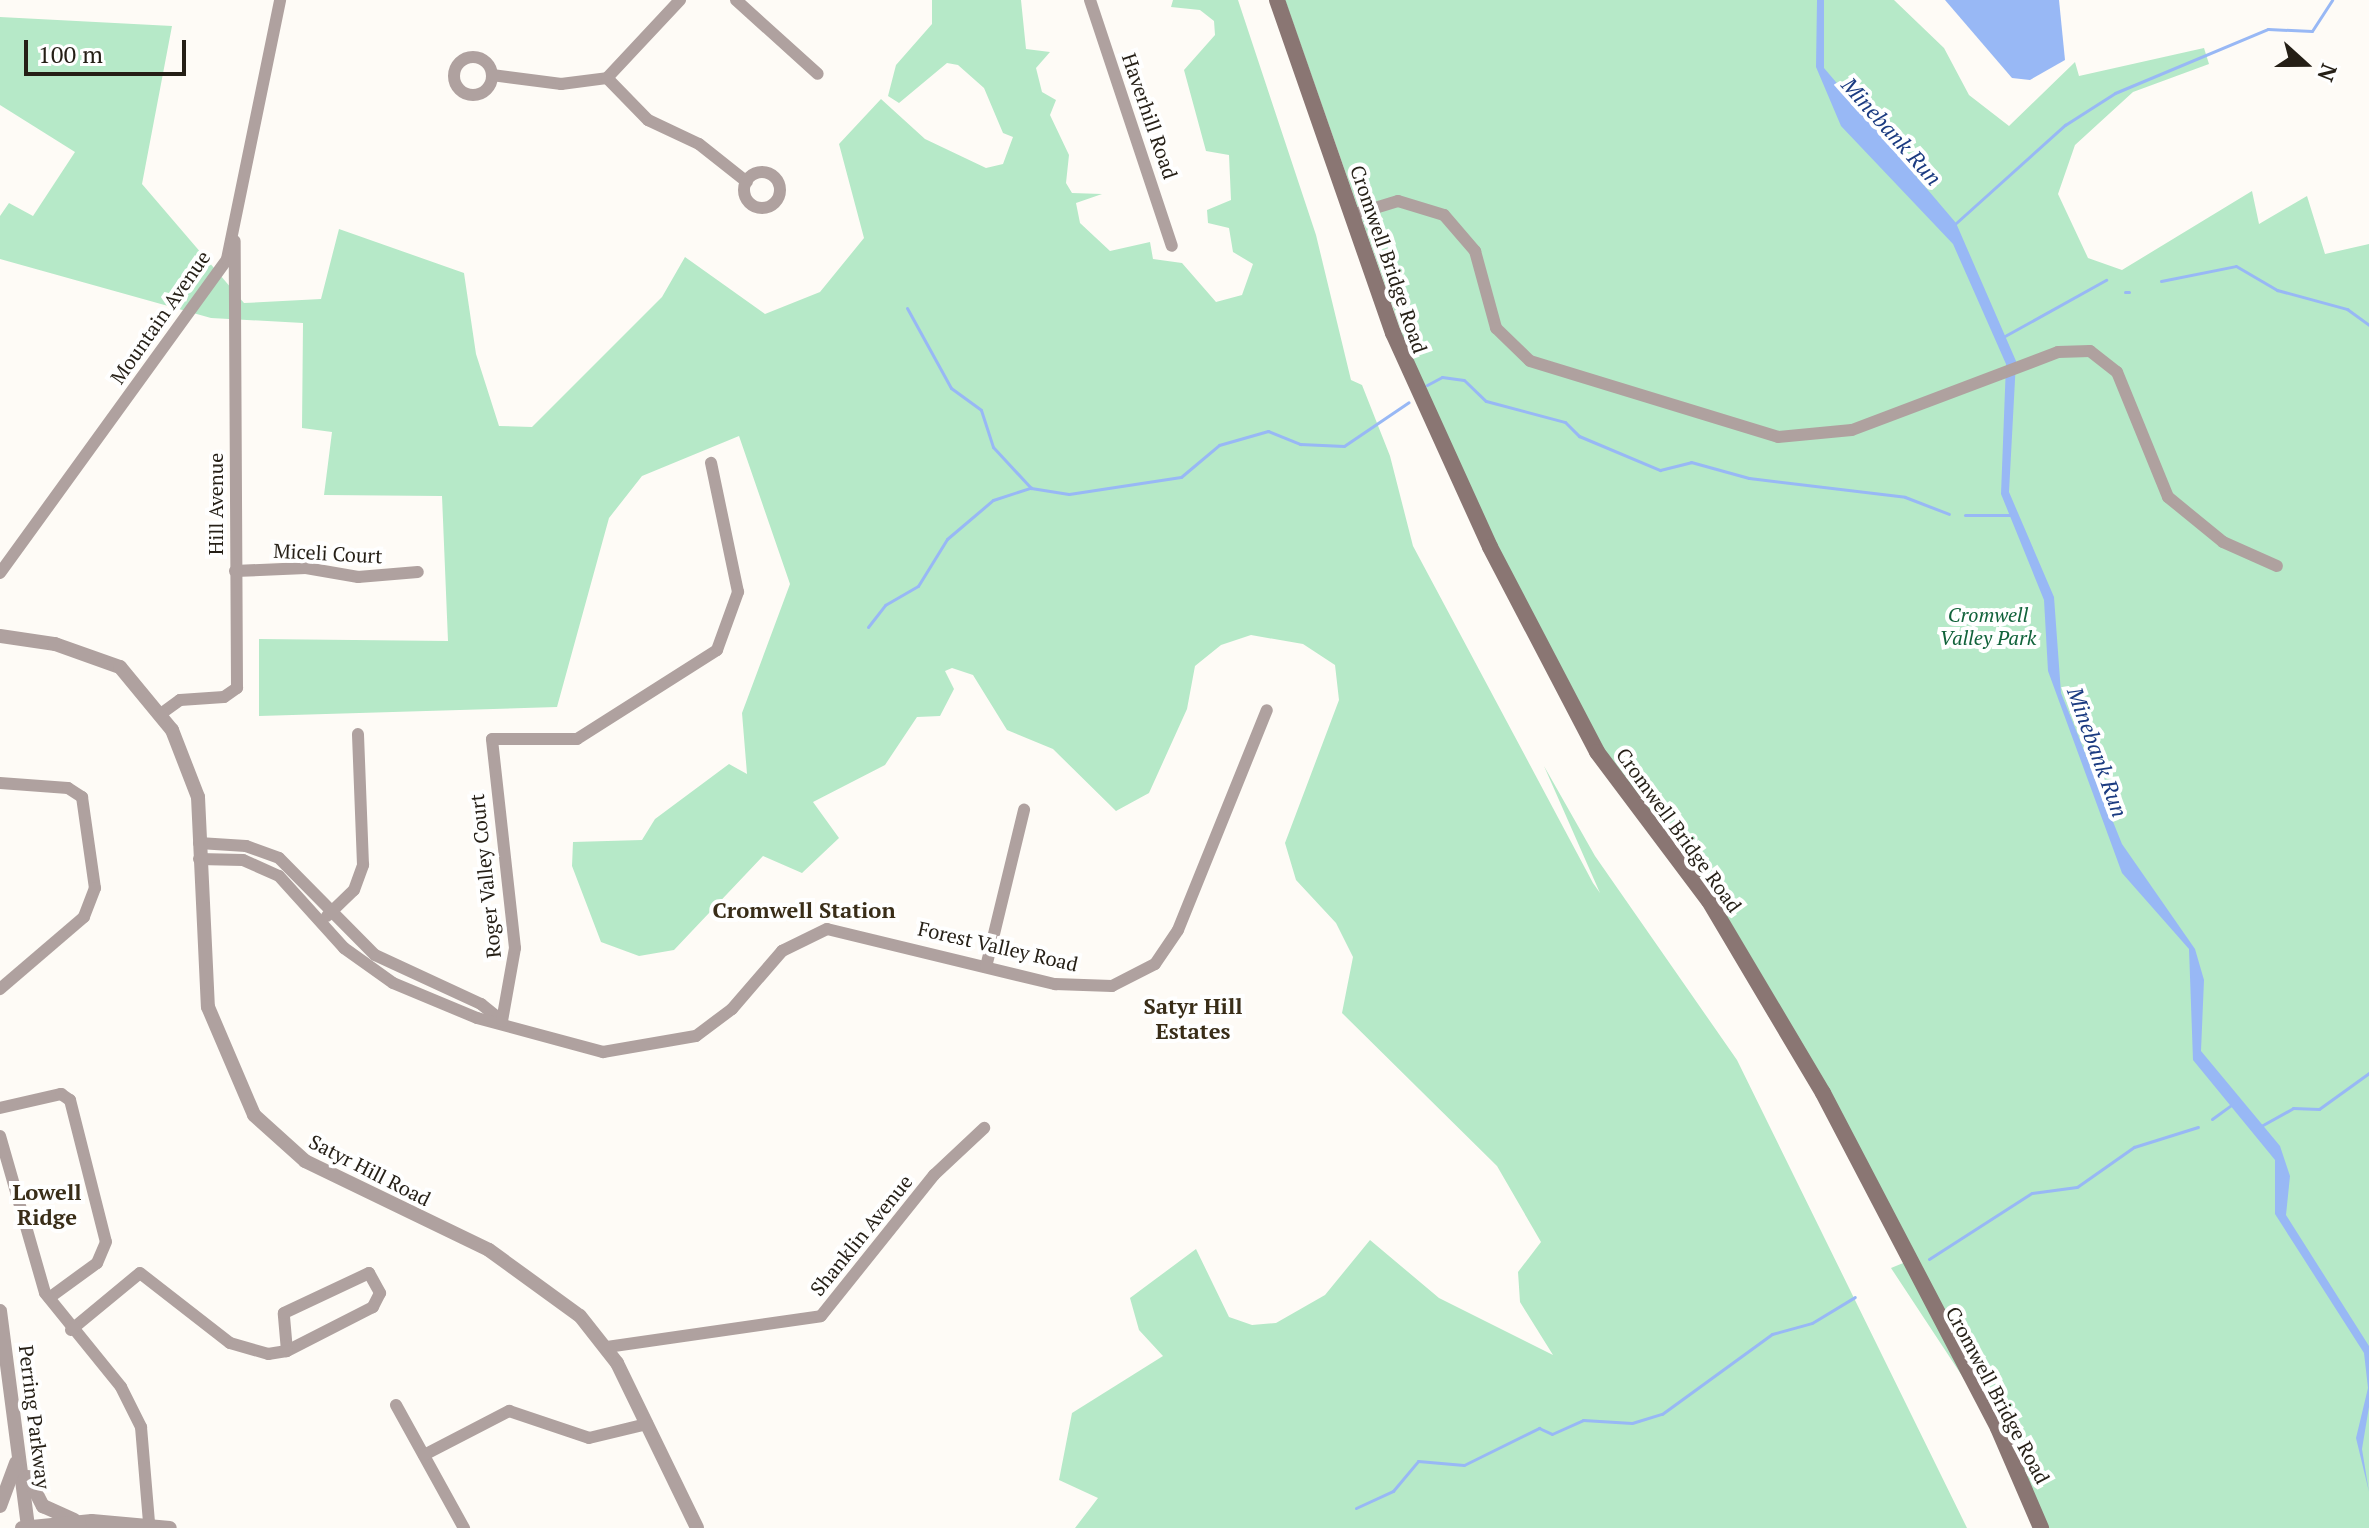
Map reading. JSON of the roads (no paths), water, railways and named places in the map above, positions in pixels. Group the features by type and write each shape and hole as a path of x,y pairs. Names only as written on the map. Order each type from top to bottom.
{"main road":[{"name":"Cromwell Bridge Road","path":"1277,0 1352,215 1432,427 1583,724 1625,793 1709,901 1823,1093 1998,1428 2041,1528"}],"street":[{"name":"Mountain Avenue","path":"0,573 217,273 235,238 280,0"},
{"path":"492,75 561,84 607,78 680,0"},
{"path":"736,0 818,74"},
{"name":"Haverhill Road","path":"1090,0 1172,246"},
{"path":"607,78 648,120 699,144 747,182"},
{"path":"1352,215 1398,201 1444,215 1475,251 1496,328 1530,361 1758,432 1826,437 2030,363 2078,349 2109,362 2168,497 2223,542 2277,566"},
{"name":"Hill Avenue","path":"162,713 180,700 224,697 237,688 235,238"},
{"name":"Roger Valley Court","path":"502,1021 515,948 492,739 577,739 717,650 738,592 711,463"},
{"name":"Miceli Court","path":"235,571 306,568 358,577 418,572"},
{"name":"Satyr Hill Road","path":"0,636 112,662 162,713 194,783 208,1007 225,1061 254,1115 321,1171 535,1278 607,1347 697,1528"},
{"name":"Forest Valley Road","path":"199,859 266,868 322,921 352,956 393,983 603,1052 675,1043 732,1009 782,951 827,929 986,967 1091,988 1112,986 1155,964 1178,930 1267,710"},
{"path":"322,921 354,890 363,865 358,734"},
{"path":"0,783 79,793 95,888 84,917 0,989"},
{"path":"986,967 1024,810"},
{"name":"Forest Valley Road","path":"199,843 246,846 279,858 388,965 481,1004 502,1021"},
{"path":"0,1108 61,1094 70,1100 106,1242 97,1263 49,1298"},
{"name":"Shanklin Avenue","path":"607,1347 821,1316 934,1175 984,1128"},
{"path":"0,1136 49,1298 71,1330 121,1387 141,1427 149,1523"},
{"path":"71,1330 140,1273 230,1343 268,1354 287,1351 373,1307 380,1293 373,1277 356,1276 284,1313 287,1351"},
{"name":"Perring Parkway","path":"0,1311 19,1446 25,1528"},
{"path":"396,1405 464,1528"},
{"path":"424,1455 509,1411 589,1438 647,1424"},
{"path":"0,1506 19,1446"},
{"path":"19,1446 37,1500 78,1521"},
{"path":"25,1528 78,1521 149,1523 170,1528"}],"water":[{"name":"Minebank Run","path":"1817,0 1824,0 1824,68 1956,223 2016,361 2009,492 2054,597 2061,693 2122,844 2195,949 2204,980 2201,1051 2280,1146 2290,1176 2286,1215 2369,1346 2369,1407 2362,1449 2369,1492 2356,1438 2368,1388 2364,1353 2275,1214 2275,1160 2193,1060 2189,949 2122,873 2048,671 2044,600 2001,494 2006,364 1953,244 1841,126 1816,67"},
{"path":"1945,0 2059,0 2065,60 2030,80 2012,78"}],"waterway":[{"path":"1956,223 2065,125 2115,93 2268,29 2312,31 2332,0"},
{"path":"2161,281 2236,266 2277,290 2347,309 2369,325"},
{"path":"2003,337 2106,280"},
{"path":"907,308 951,388 981,410 993,447 1031,488"},
{"path":"1427,385 1442,377 1464,380 1486,401 1565,422 1579,436 1660,470 1691,462 1749,478 1905,497 1949,514"},
{"path":"868,627 885,605 918,586 947,539 993,500 1031,488 1069,494 1181,477 1219,445 1268,431 1300,444 1344,446 1409,402"},
{"path":"1965,515 2010,515"},
{"path":"2261,1126 2293,1108 2319,1109 2369,1073"},
{"path":"2212,1119 2231,1105"},
{"path":"1929,1259 2032,1193 2077,1187 2134,1147 2198,1127"},
{"path":"1356,1508 1393,1491 1418,1461 1464,1465 1539,1428 1552,1434 1583,1420 1632,1423 1662,1414 1772,1334 1812,1323 1855,1297"}],"district":[{"name":"Cromwell Station","path":"804,910"},
{"name":"Satyr Hill Estates","path":"1193,1018"},
{"name":"Lowell Ridge","path":"47,1204"}],"park label":[{"name":"Cromwell Valley Park","path":"1988,626"}]}
